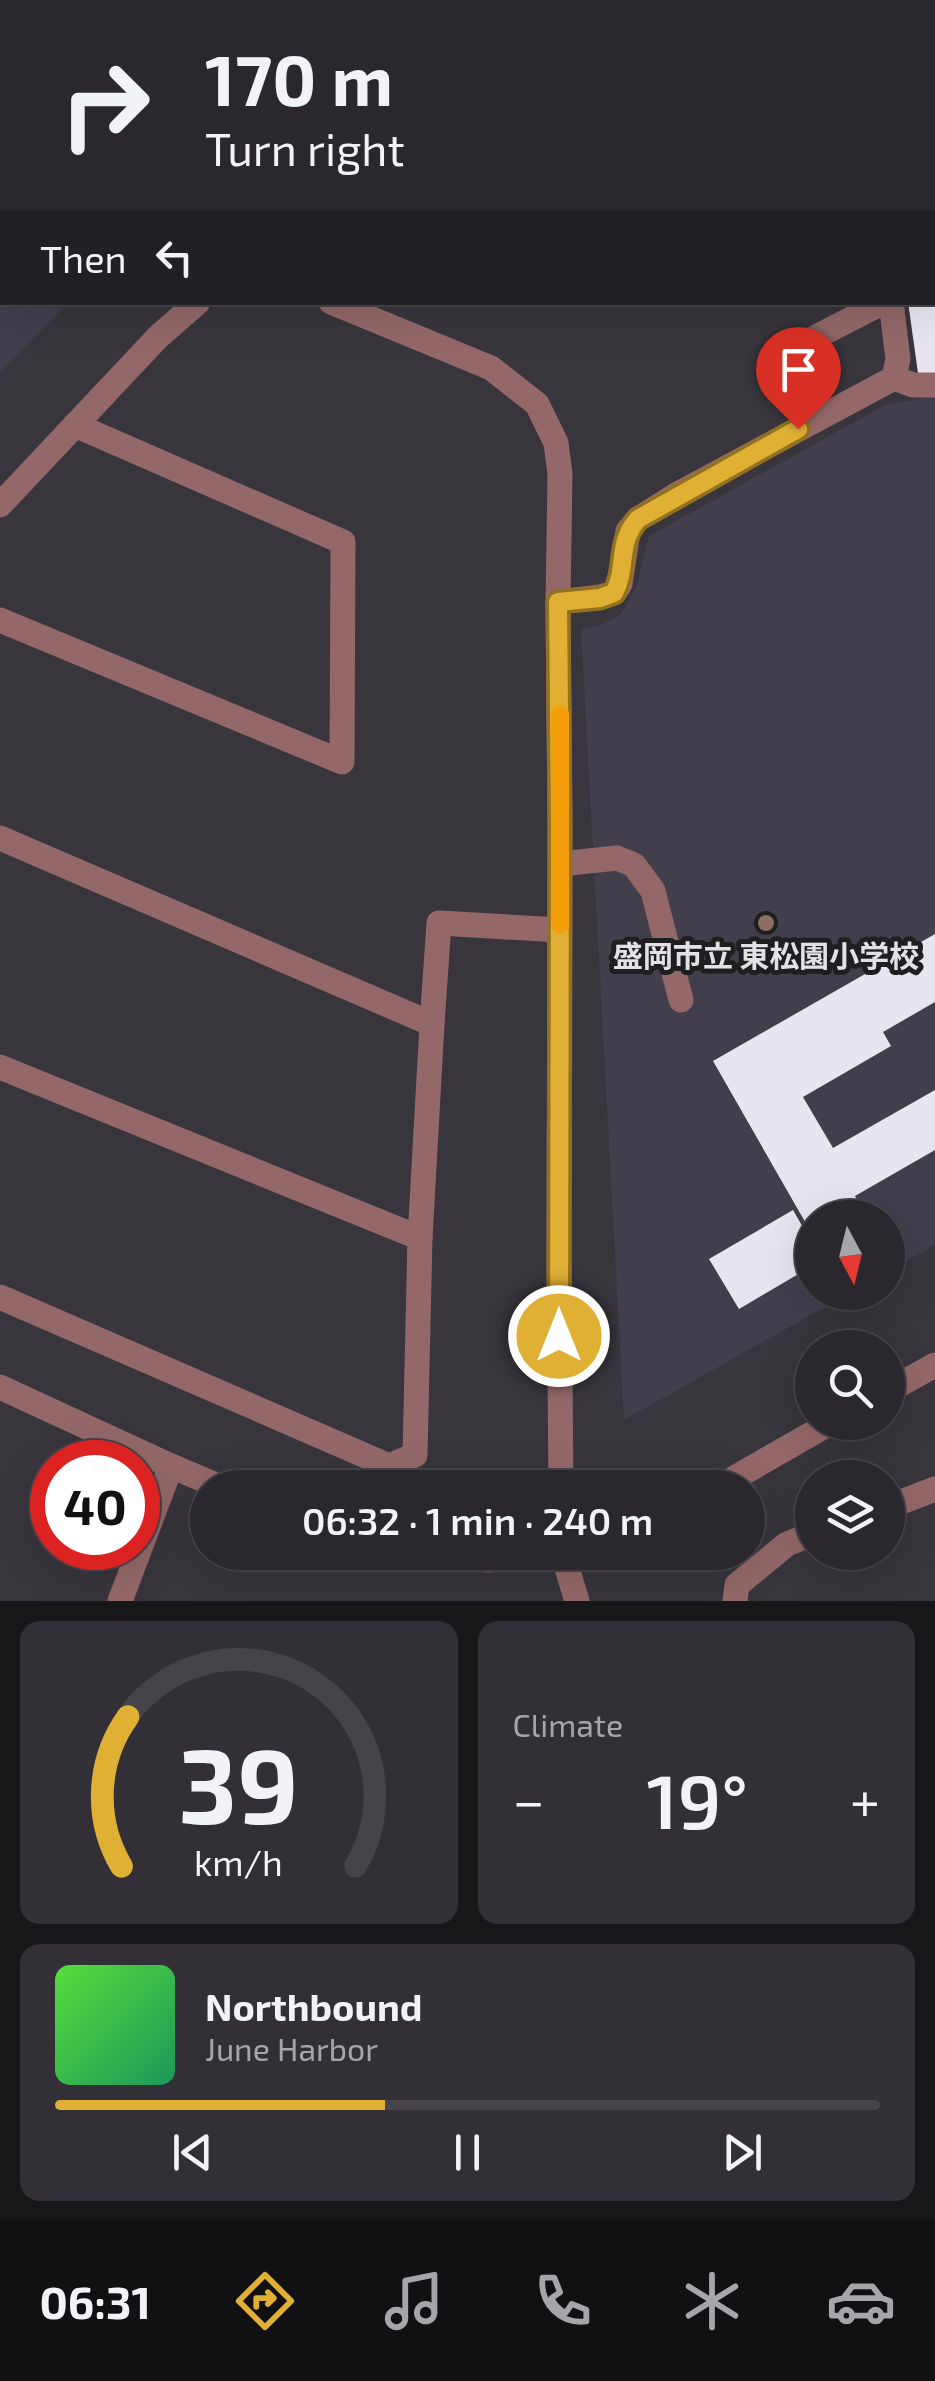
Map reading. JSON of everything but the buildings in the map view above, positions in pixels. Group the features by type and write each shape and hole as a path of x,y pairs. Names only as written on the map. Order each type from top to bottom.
{"street":[{"path":"0,505 158,338 195,305"},
{"path":"337,305 490,368 537,404 556,443 560,474 561,1470"},
{"path":"784,353 881,305"},
{"path":"888,305 898,359 894,378"},
{"path":"558,602 614,593 620,584 628,531 638,519 692,487 894,378 913,385 935,385"},
{"path":"0,620 342,762 343,542 76,425"},
{"path":"0,838 432,1024"},
{"path":"560,864 617,858 634,864 653,891 682,1000"},
{"path":"0,1296 389,1466 415,1455 420,1238 439,924 560,930"},
{"path":"0,1067 420,1238"},
{"path":"905,1382 935,1364"},
{"path":"0,1387 190,1474"},
{"path":"748,1470 801,1440"},
{"path":"120,1601 172,1466"},
{"path":"905,1500 935,1489"},
{"path":"734,1601 737,1585 795,1541"},
{"path":"569,1570 577,1601"}],"shaded area":[{"path":"0,305 66,305 0,372"},
{"name":"盛岡市立 東松園小学校","path":"935,396 935,1245 905,1262 905,1200 795,1200 795,1310 820,1310 624,1420 581,628 599,626 621,614 636,588 649,536 883,406"}],"slow traffic":[{"path":"560,714 560,925"}],"place":[{"name":"盛岡市立 東松園小学校","path":"766,923"}],"route":[{"path":"559,1336 558,602 614,593 620,584 628,531 638,519 798,429"}]}
